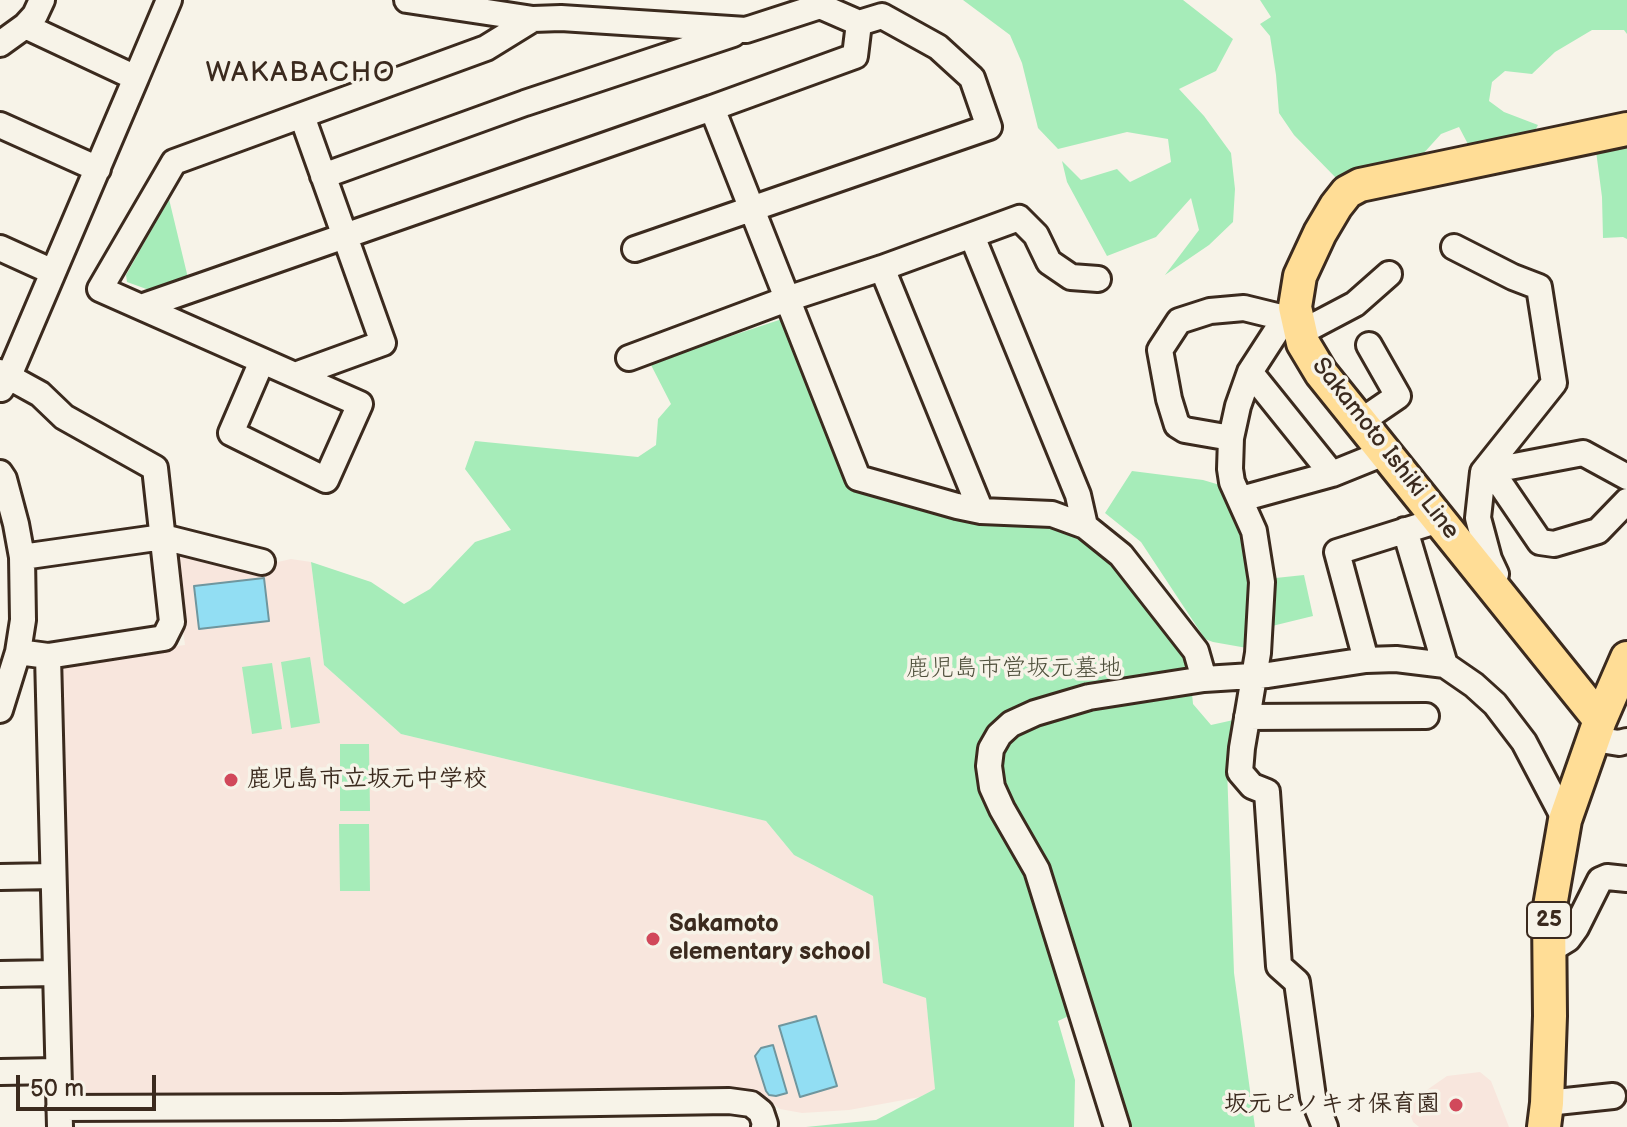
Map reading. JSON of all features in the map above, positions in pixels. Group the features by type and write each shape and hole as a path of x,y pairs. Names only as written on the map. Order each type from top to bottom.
{"main road":[{"path":"1294,324 1300,276 1320,233 1347,192 1379,180 1627,129"},
{"name":"Sakamoto Ishiki Line","path":"1294,324 1321,373 1492,584 1597,730"},
{"name":"25","path":"1545,1115 1550,1016 1549,912 1565,820 1627,658"}],"street":[{"path":"0,44 25,26 42,0"},
{"path":"18,652 48,656 164,638 172,622 155,468 64,417 40,394 3,380 98,169 169,0"},
{"path":"407,0 533,19 561,18 746,30"},
{"path":"323,176 525,103 820,6 859,23 882,16 938,47 972,78 989,127 635,249"},
{"path":"262,361 231,433 326,480 360,404 100,289 174,162 486,48 533,19"},
{"path":"141,307 855,56 859,23"},
{"path":"25,26 136,78"},
{"path":"712,108 858,478 957,506 981,511 1052,514 1085,526 1121,555 1196,651 1204,679"},
{"path":"295,375 383,343 302,116"},
{"path":"0,125 98,169"},
{"path":"629,358 1019,218 1036,235 1049,262 1071,277 1098,279"},
{"path":"972,236 1078,495 1085,526"},
{"path":"1454,247 1539,287 1554,383 1487,471 1478,518 1496,574 1492,584"},
{"path":"0,248 53,272"},
{"path":"882,268 981,511"},
{"path":"1325,1127 1313,1097 1297,982 1279,966 1267,792 1252,786 1240,772 1258,653 1262,582 1256,538 1232,482 1231,438 1250,372 1294,324 1355,304 1389,274"},
{"path":"1231,438 1185,430 1177,425 1160,350 1179,321 1210,311 1244,308 1294,324"},
{"path":"1360,422 1398,396 1369,345"},
{"path":"1250,372 1332,474"},
{"path":"1241,499 1332,474 1384,453"},
{"path":"1487,471 1583,453 1627,477"},
{"path":"1487,471 1540,542 1554,544 1598,531 1627,501"},
{"path":"0,473 16,524 22,557 23,620 18,652 0,710"},
{"path":"1366,660 1337,552 1439,520"},
{"path":"1405,530 1445,665"},
{"path":"22,557 163,537 262,562"},
{"path":"48,656 59,1118 340,1117 729,1101 751,1104 761,1112 764,1127"},
{"path":"1117,1127 1037,870 992,787 989,766 991,749 999,735 1011,724 1035,713 1089,697 1204,679 1268,675 1366,660 1396,659 1445,665 1495,704 1524,742 1565,820"},
{"path":"1247,717 1426,716"},
{"path":"1597,730 1619,743 1627,741"},
{"path":"0,877 53,876"},
{"path":"1550,950 1568,939 1576,928 1600,880 1607,877 1627,879"},
{"path":"0,974 55,973"},
{"path":"0,1072 57,1071"},
{"path":"1545,1115 1613,1096"}],"shaded area":[{"path":"172,549 265,565 291,559 311,562 324,665 401,734 766,821 794,855 873,896 883,982 926,998 936,1089 920,1097 849,1110 802,1113 780,1109 762,1095 736,1091 87,1096 66,1080 58,666 64,659 185,645"},
{"name":"坂元ピノキオ保育園","path":"1480,1072 1491,1081 1509,1127 1419,1127 1413,1122 1409,1110 1414,1099 1447,1076"}],"green space":[{"path":"963,0 1183,0 1233,39 1216,71 1179,89 1231,153 1235,189 1233,222 1209,245 1165,275 1199,230 1191,198 1156,237 1107,256 1067,182 1062,161 1081,180 1117,169 1130,182 1171,162 1168,139 1127,132 1058,149 1038,128 1022,63 1010,35"},
{"path":"1260,0 1627,0 1627,34 1624,30 1592,30 1555,52 1532,74 1505,71 1492,82 1489,101 1504,112 1538,125 1533,134 1470,148 1459,127 1441,134 1422,155 1389,162 1347,182 1338,180 1294,135 1279,113 1270,36 1260,24 1271,17"},
{"path":"1627,145 1627,239 1603,238 1596,151"},
{"path":"169,199 188,278 152,291 127,282 126,275"},
{"name":"鹿児島市営坂元墓地","path":"788,317 853,485 1049,520 1105,549 1189,661 1193,704 1211,725 1238,719 1227,767 1234,973 1255,1127 1123,1127 1090,1006 1058,1021 1075,1080 1074,1127 806,1127 876,1120 935,1089 926,998 883,983 873,896 794,855 766,821 401,734 324,665 311,562 371,582 404,604 430,589 475,542 511,530 465,469 475,441 638,457 656,445 658,419 671,404 650,363"},
{"path":"1132,471 1203,480 1230,488 1257,578 1247,648 1205,639 1141,542 1105,513"},
{"path":"1304,575 1313,616 1268,627 1266,579"},
{"path":"310,657 320,723 291,728 281,662"},
{"path":"272,663 282,729 252,734 242,667"},
{"path":"340,744 369,744 370,811 340,811"},
{"path":"339,824 369,824 370,891 340,891"}],"water":[{"path":"264,578 269,621 199,629 194,586"},
{"path":"816,1016 837,1086 800,1097 779,1026"},
{"path":"773,1045 787,1093 776,1096 766,1091 755,1056 761,1048"}],"place":[{"name":"鹿児島市立坂元中学校","path":"231,780"},
{"name":"Sakamoto elementary school","path":"653,939"},
{"name":"坂元ピノキオ保育園","path":"1456,1105"}],"district":[{"name":"WAKABACHO","path":"301,74"}]}
